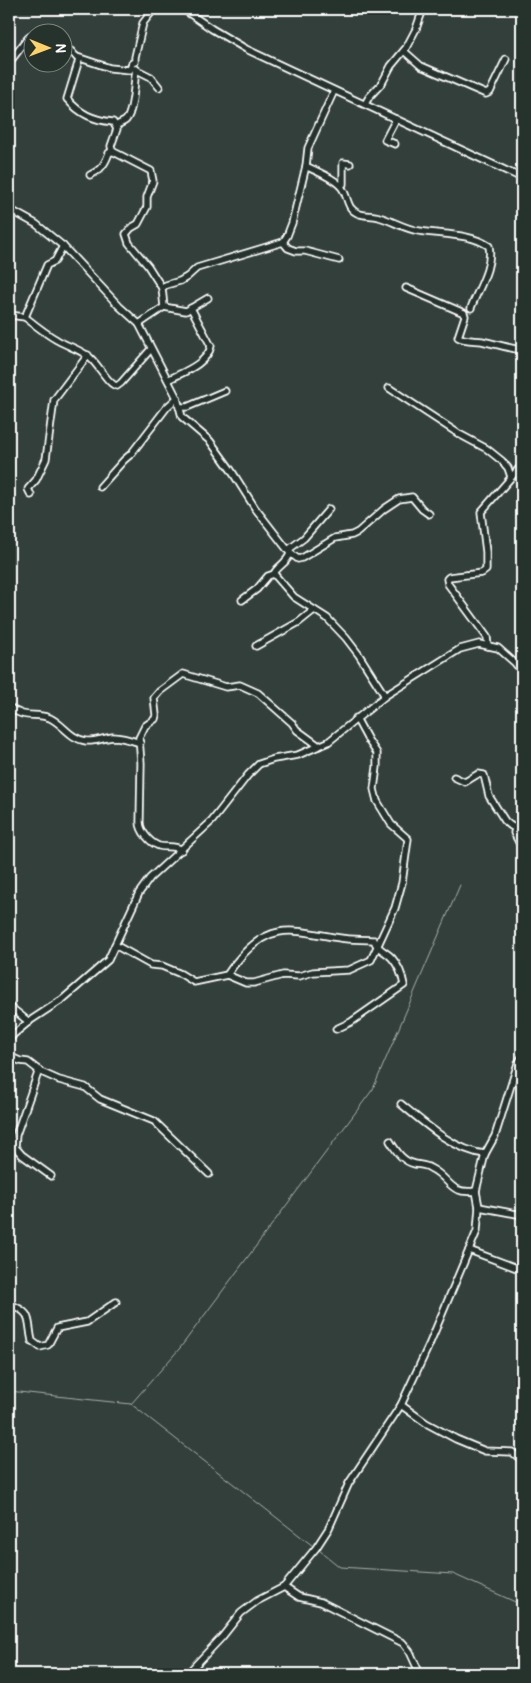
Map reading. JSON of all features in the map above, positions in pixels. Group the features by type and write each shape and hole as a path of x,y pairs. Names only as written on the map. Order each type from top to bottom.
{"street":[{"path":"116,126 128,118 133,104 134,81 132,63 135,62 144,23 154,9"},
{"path":"183,9 212,30 246,49 522,178"},
{"path":"365,104 382,83 391,66 404,51 416,29 423,9"},
{"path":"9,63 22,46"},
{"path":"72,51 79,60 67,99 76,109 94,119 113,122 117,129 111,146 113,151 151,170 153,175 153,181 146,197 147,207 138,224 130,228 126,234 129,243 148,266 162,288 164,307"},
{"path":"404,51 421,66 486,94 490,92 506,59"},
{"path":"77,57 110,68 133,69 151,77 159,86"},
{"path":"162,288 188,277 197,268 283,242 292,223 306,166 308,148 334,91"},
{"path":"395,144 385,140 396,119"},
{"path":"90,175 102,167 109,154 113,151"},
{"path":"340,185 343,184 344,163 350,164"},
{"path":"306,166 340,185 349,206 360,214 379,217 416,231 481,240 489,246 489,262 471,308"},
{"path":"9,209 36,224 63,246 119,306 139,324 177,398 182,417 210,441 231,470 254,508 289,552 298,559 334,538 352,535 384,509 403,497 412,498 429,514"},
{"path":"283,242 288,248 296,251 304,251 339,260"},
{"path":"25,317 47,265 55,261 63,246"},
{"path":"406,288 464,313 458,337 461,339 481,341 501,347 522,350"},
{"path":"139,324 164,307 186,311 208,298"},
{"path":"168,380 206,358 212,346 192,308"},
{"path":"9,314 25,317 54,338 88,355 114,386 118,386 151,349"},
{"path":"31,495 28,489 36,480 46,459 54,400 88,355"},
{"path":"389,388 459,434 487,449 508,468 511,477"},
{"path":"179,407 187,407 225,391"},
{"path":"100,487 131,454 167,407 177,398"},
{"path":"488,646 487,637 447,580 449,577 482,573 486,570 486,552 481,512 522,465"},
{"path":"242,600 288,560 289,552 329,509"},
{"path":"274,574 294,597 327,618 346,638 360,655 386,696"},
{"path":"256,646 299,622 314,610"},
{"path":"9,1040 29,1022 63,999 108,960 145,885 167,861 182,850 212,821 259,764 298,755 328,742 386,696 460,649 479,644 498,648 522,672"},
{"path":"182,850 178,847 158,846 145,835 140,827 140,742 145,726 155,719 154,698 160,691 183,674 226,686 240,685 258,692 292,723 297,730 319,746"},
{"path":"9,707 25,716 48,718 56,722 75,738 84,741 98,741 111,737 140,742"},
{"path":"115,945 151,965 162,966 194,982 227,975 246,983 254,983 283,975 299,976 313,972 349,970 371,960 395,908 402,883 408,839 390,824 377,801 374,789 377,753 356,718"},
{"path":"454,777 465,782 478,774 484,776 489,796 505,821 522,831"},
{"path":"515,828 514,833 522,848"},
{"path":"227,975 235,962 254,943 279,932 306,932 342,939 360,938 374,940 376,946 391,957 402,972 404,985 336,1030"},
{"path":"9,1006 29,1022"},
{"path":"9,1056 28,1062 58,1080 85,1088 100,1099 154,1122 209,1174"},
{"path":"187,1674 222,1637 241,1613 257,1601 284,1587 316,1548 329,1528 349,1483 401,1405 429,1345 477,1231 479,1207 476,1192 485,1154 495,1136 518,1063 522,1057"},
{"path":"39,1070 16,1135 15,1147 22,1155 51,1176"},
{"path":"401,1104 441,1135 475,1153 485,1154"},
{"path":"390,1141 400,1156 408,1163 430,1167 463,1193 476,1192"},
{"path":"479,1207 522,1215"},
{"path":"469,1250 522,1270"},
{"path":"9,1304 21,1309 29,1319 32,1341 40,1347 48,1345 54,1337 57,1328 87,1322 116,1302"},
{"path":"401,1405 426,1423 456,1438 485,1450 512,1452 522,1460"},
{"path":"284,1587 300,1597 321,1602 403,1643 410,1652 420,1674"}],"waterway":[{"path":"131,1404 180,1348 373,1089 460,885"},
{"path":"9,1391 131,1404 313,1546"},
{"path":"319,1550 340,1567 453,1574 522,1605"}]}
